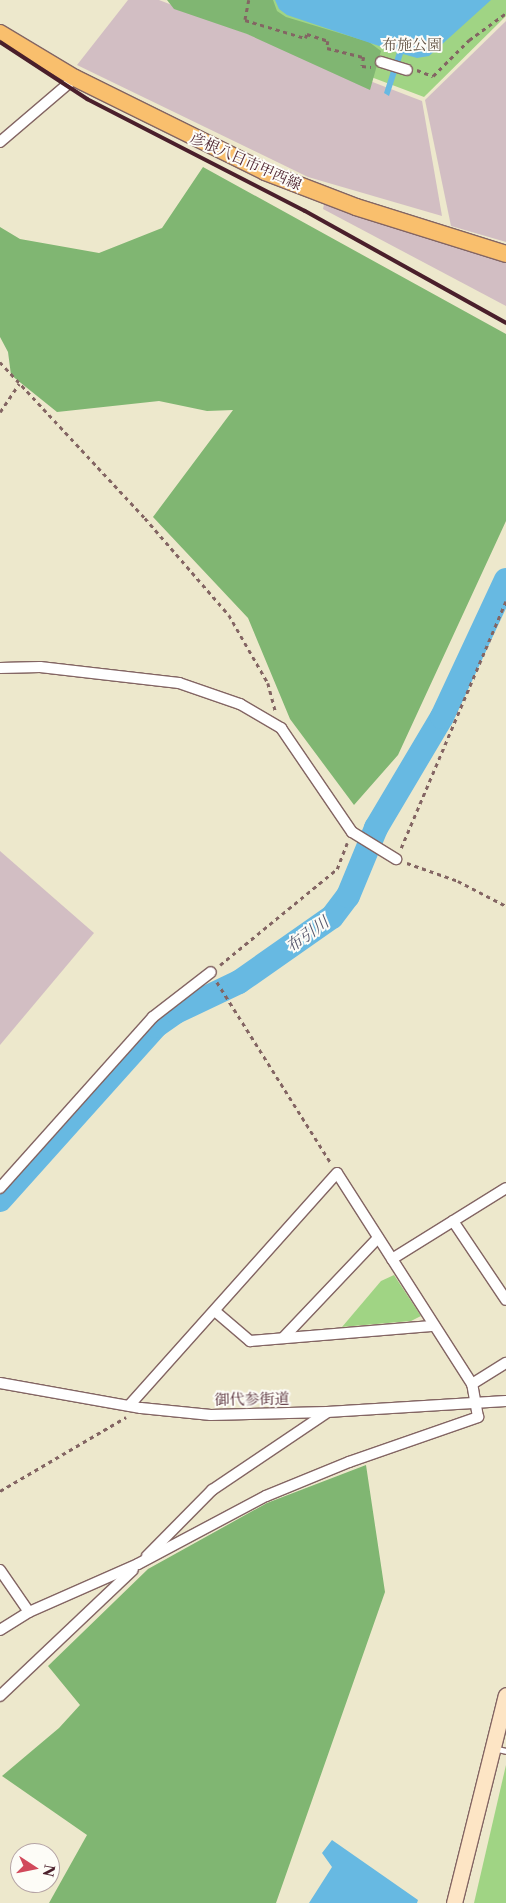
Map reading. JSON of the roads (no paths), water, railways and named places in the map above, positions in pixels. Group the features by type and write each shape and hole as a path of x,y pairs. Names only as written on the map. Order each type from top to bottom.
{"main road":[{"name":"彦根八日市甲西線","path":"0,33 75,78 265,172 356,207 506,254"}],"street":[{"path":"381,62 407,70"},
{"path":"0,142 75,78"},
{"path":"0,668 40,667 179,683 240,704 281,728 355,834 396,859"},
{"path":"0,1188 153,1017 211,972"},
{"path":"0,1630 29,1612 138,1564 266,1496 350,1462 478,1416 478,1404 472,1384 337,1173 216,1312 129,1406"},
{"path":"392,1259 506,1188"},
{"path":"453,1221 506,1300"},
{"path":"284,1338 378,1238"},
{"path":"216,1312 250,1341 434,1326"},
{"path":"472,1384 506,1363"},
{"name":"御代参街道","path":"0,1383 141,1408 211,1415 327,1412 506,1401"},
{"path":"0,1696 138,1564 212,1490 327,1412"},
{"path":"0,1570 29,1612"},
{"path":"454,1903 499,1750 506,1695"}],"water":[{"path":"275,0 491,0 429,56 417,58 403,54 389,96 384,93 397,52 287,15 279,9"},
{"path":"332,1840 418,1900 417,1903 309,1903 332,1867 322,1853"}],"waterway":[{"name":"布引川","path":"0,1200 156,1026 176,1012 239,982 332,917 348,896 376,828 442,717 506,580"}],"railway":[{"path":"0,42 87,99 305,211 506,323"}],"park label":[{"name":"布施公園","path":"412,45"}]}
